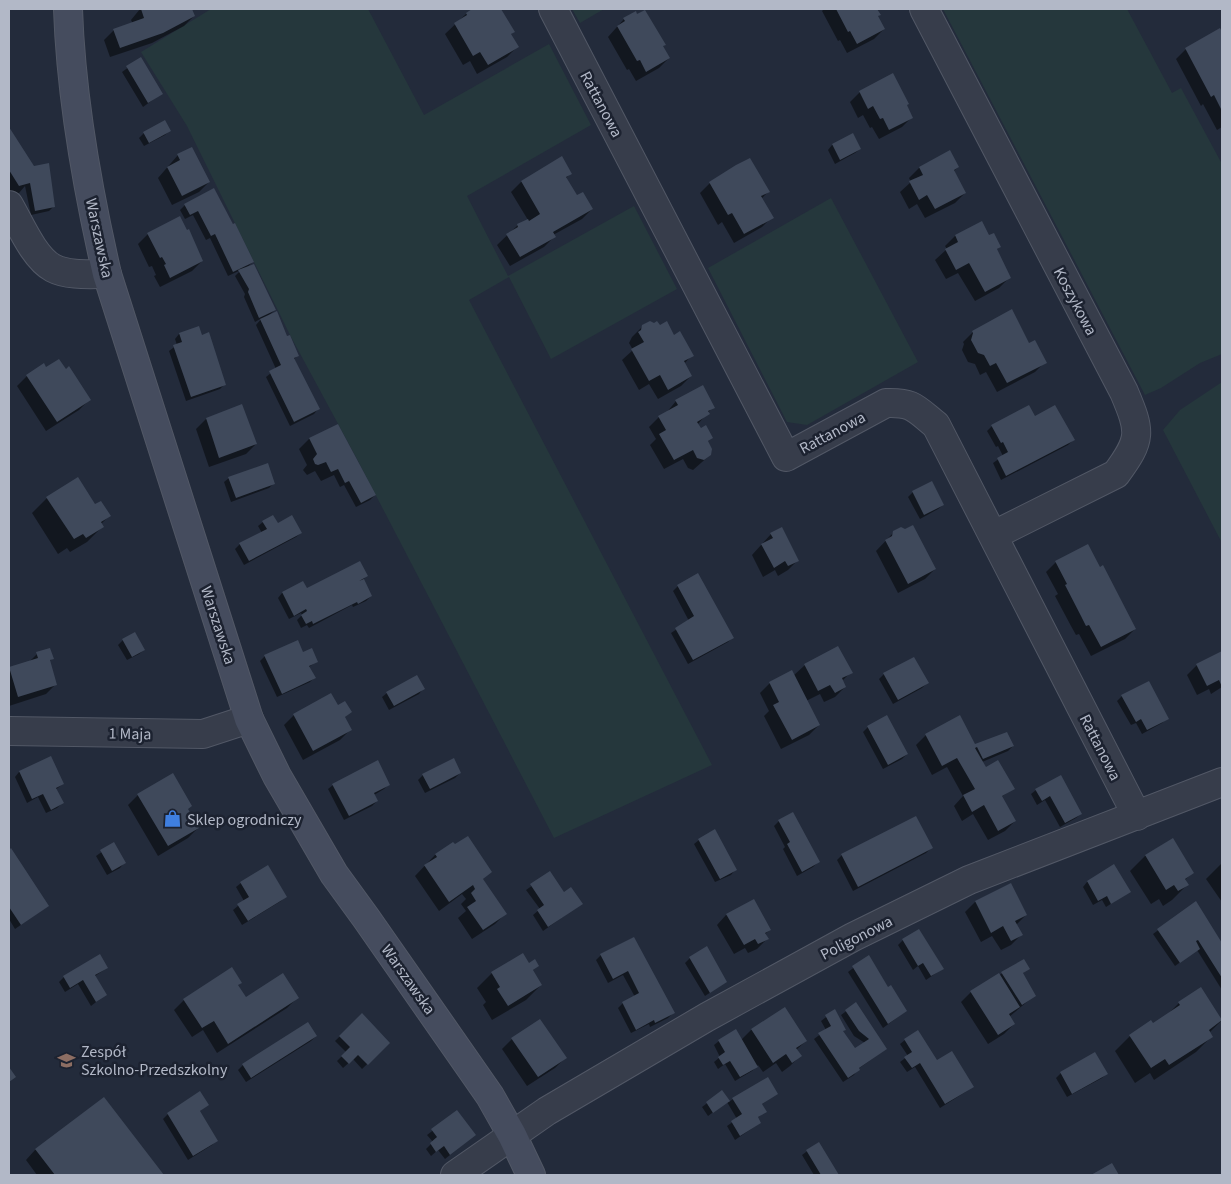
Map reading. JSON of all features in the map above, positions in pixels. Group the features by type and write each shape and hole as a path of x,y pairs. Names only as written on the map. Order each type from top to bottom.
{"main road":[{"name":"Warszawska","path":"68,9 75,100 94,215 107,274 249,719 277,776 334,874 490,1096 512,1135 530,1175"}],"street":[{"name":"Rattanowa","path":"553,9 786,457 886,403 904,403 916,408 936,425 994,535 1136,816"},
{"name":"Koszykowa","path":"924,9 1124,392 1136,419 1136,443 1116,474 994,535"},
{"path":"9,205 39,256 54,268 82,275 107,274"},
{"name":"1 Maja","path":"9,730 203,734 249,719"},
{"name":"Poligonowa","path":"455,1175 548,1111 707,1017 853,937 969,880 1222,782"}],"shaded area":[{"path":"211,9 368,9 424,115 549,44 591,125 467,196 508,276 634,206 677,289 551,359 509,277 469,300 712,765 554,838 357,459 290,335 187,126 141,52"},
{"path":"572,9 604,9 580,23"},
{"path":"943,9 1127,9 1172,93 1181,88 1222,164 1222,354 1200,363 1161,388 1145,395"},
{"path":"831,198 918,362 807,425 787,422 708,268"},
{"path":"1222,382 1222,543 1163,430 1180,410"}],"building":[{"path":"141,9 192,9 195,16 163,33 120,48 113,29 144,18"},
{"path":"472,9 501,9 515,32 511,34 519,47 488,65 480,52 473,56 454,23 467,15 466,13"},
{"path":"836,9 877,9 881,15 878,16 885,29 857,44 850,31 848,32"},
{"path":"645,10 666,45 663,46 670,58 646,72 640,60 637,61 617,26 625,21 623,18 636,11 637,14"},
{"path":"1220,28 1222,32 1222,111 1214,95 1211,97 1185,48"},
{"path":"141,57 163,94 148,103 126,66"},
{"path":"893,73 909,104 907,105 913,118 889,130 883,118 880,119 873,106 868,109 859,91"},
{"path":"165,120 171,131 149,143 143,132"},
{"path":"9,127 34,166 49,163 55,207 35,211 30,183 19,186 9,170"},
{"path":"853,133 861,149 840,160 832,144"},
{"path":"192,147 210,182 182,196 167,167 180,160 177,154"},
{"path":"950,150 959,167 954,170 966,193 935,209 927,195 919,200 909,181 923,175 919,167"},
{"path":"562,156 572,174 566,177 577,195 583,192 593,209 553,232 556,237 520,257 506,234 518,227 517,224 528,219 529,221 540,214 521,181"},
{"path":"750,158 770,192 761,196 774,218 744,234 732,213 728,215 709,182"},
{"path":"214,188 233,224 235,223 254,262 233,272 215,234 211,236 198,211 190,215 184,204"},
{"path":"180,216 187,230 189,229 203,261 170,278 164,265 166,264 162,257 160,258 147,233"},
{"path":"982,221 989,235 994,233 1001,247 997,249 1011,278 985,292 969,263 956,270 945,249 958,242 955,235"},
{"path":"254,264 276,310 259,318 248,292 249,289 238,270"},
{"path":"1012,309 1029,343 1035,340 1047,363 1007,383 996,363 990,366 984,355 978,353 971,340 972,331"},
{"path":"277,311 287,336 290,335 299,356 294,358 320,409 294,422 269,371 281,365 260,319"},
{"path":"650,321 654,323 657,321 660,325 667,321 674,335 680,331 694,356 684,361 692,376 668,390 660,375 649,381 631,349 644,342 638,332 641,330 642,325"},
{"path":"199,326 202,335 209,332 226,385 191,397 173,345 182,342 179,333"},
{"path":"59,359 66,369 69,366 91,400 57,422 26,375 44,363 46,367"},
{"path":"703,385 715,408 708,411 710,414 697,422 701,428 706,425 713,438 708,441 712,449 711,455 704,460 697,458 693,450 674,460 659,434 666,430 658,416 678,405 675,400"},
{"path":"242,404 257,444 219,458 206,418"},
{"path":"1029,405 1035,416 1055,405 1075,440 1006,476 997,458 1008,452 991,425"},
{"path":"338,424 376,495 361,503 349,481 345,483 338,469 331,472 326,462 318,465 315,464 313,459 317,454 309,438"},
{"path":"268,463 275,484 236,498 228,477"},
{"path":"78,477 95,504 101,501 111,516 101,522 104,527 86,538 83,534 74,539 46,497"},
{"path":"932,481 944,505 924,515 912,491"},
{"path":"273,515 278,523 292,515 302,533 249,561 239,543 267,529 262,521"},
{"path":"913,525 936,569 908,584 885,540 892,536 893,531 901,527 905,529"},
{"path":"782,527 799,561 788,566 785,561 774,568 761,544 773,538 770,533"},
{"path":"1088,544 1100,567 1103,565 1136,629 1101,647 1089,625 1086,626 1055,561"},
{"path":"360,561 368,576 359,581 364,579 372,596 313,624 312,621 306,624 301,615 307,611 306,609 294,616 282,592 303,581 307,588"},
{"path":"698,573 734,638 693,660 675,628 694,616 677,585"},
{"path":"135,632 145,650 132,657 122,639"},
{"path":"298,640 303,652 312,648 318,662 309,666 316,678 282,694 264,655"},
{"path":"838,646 853,673 842,678 846,687 835,693 830,685 818,691 804,664"},
{"path":"50,648 54,659 50,660 57,685 18,697 9,667 38,658 36,652"},
{"path":"1222,651 1222,687 1219,680 1207,686 1196,664"},
{"path":"914,657 929,683 898,700 883,673"},
{"path":"792,670 820,725 792,740 773,705 779,702 769,682"},
{"path":"417,675 425,689 394,706 386,692"},
{"path":"1149,681 1169,719 1147,730 1141,719 1136,722 1121,695"},
{"path":"331,693 338,705 345,701 352,712 345,717 352,730 313,751 293,714"},
{"path":"887,715 908,754 888,765 867,726"},
{"path":"960,715 975,744 1007,732 1014,746 983,759 977,747 975,748 986,767 998,760 1015,789 1002,796 1016,821 998,831 984,805 972,812 963,795 975,789 957,758 942,766 925,734"},
{"path":"51,756 64,784 56,788 64,803 51,810 43,794 32,799 19,771"},
{"path":"454,758 461,773 430,789 422,774"},
{"path":"378,760 390,785 374,793 378,801 349,816 332,784"},
{"name":"Sklep ogrodniczy","path":"173,773 192,806 188,809 199,828 168,846 137,794"},
{"path":"1061,775 1082,814 1065,823 1050,796 1042,801 1035,789"},
{"path":"793,812 820,862 802,872 787,844 790,842 778,820"},
{"path":"916,816 933,848 858,887 841,854"},
{"path":"715,829 737,870 720,879 698,839"},
{"path":"468,836 492,872 483,879 507,914 483,930 467,907 476,901 471,893 475,889 473,885 449,902 424,865 437,857 435,854 453,842 455,844"},
{"path":"1173,838 1194,873 1185,879 1189,885 1178,891 1174,885 1166,890 1145,855"},
{"path":"114,842 126,863 112,871 100,850"},
{"path":"11,848 49,906 21,925 9,907 9,850"},
{"path":"1114,864 1131,892 1111,904 1107,896 1098,901 1087,881"},
{"path":"268,865 287,897 248,921 237,904 249,897 240,882"},
{"path":"550,871 564,892 571,887 583,904 548,927 537,910 544,905 530,884"},
{"path":"1011,883 1027,915 1015,921 1023,935 1011,941 1003,926 991,933 975,901"},
{"path":"754,899 771,930 765,933 769,939 758,944 755,939 744,945 726,914"},
{"path":"1196,901 1222,943 1222,978 1198,940 1196,941 1200,949 1180,963 1157,929"},
{"path":"919,929 944,969 931,976 923,963 918,966 902,939"},
{"path":"634,937 675,1013 655,1023 654,1020 636,1030 622,1002 639,993 628,971 613,979 600,954"},
{"path":"707,946 727,982 710,993 689,957"},
{"path":"523,953 529,963 535,959 539,966 533,970 542,985 508,1006 497,989 500,987 491,972"},
{"path":"100,954 108,968 95,975 107,995 96,1002 83,980 70,988 63,976"},
{"path":"869,955 888,987 891,985 907,1011 888,1024 852,966"},
{"path":"1024,959 1030,969 1023,973 1036,996 1022,1005 1001,972"},
{"path":"232,967 242,983 238,985 246,997 283,973 299,998 228,1044 214,1021 202,1028 183,999"},
{"path":"999,973 1020,1007 1009,1014 1015,1024 998,1035 970,991"},
{"path":"1201,987 1222,1020 1209,1030 1213,1037 1169,1065 1165,1059 1151,1068 1129,1035 1151,1020 1153,1023 1180,1005 1178,1002"},
{"path":"856,1002 887,1049 848,1078 818,1033 831,1026 825,1015 835,1009 846,1030 843,1031 855,1048 869,1039 859,1031 845,1010"},
{"path":"785,1007 807,1041 796,1048 802,1056 792,1063 786,1054 773,1063 751,1029"},
{"path":"362,1013 390,1043 368,1065 358,1055 349,1064 341,1056 350,1047 339,1036"},
{"path":"540,1019 567,1058 538,1077 511,1038"},
{"path":"308,1022 317,1036 251,1078 242,1064"},
{"path":"736,1029 758,1067 740,1077 730,1061 723,1065 718,1057 725,1052 718,1040"},
{"path":"918,1030 937,1060 952,1051 974,1087 945,1104 920,1063 912,1068 904,1057 912,1052 904,1039"},
{"path":"1095,1052 1108,1074 1072,1094 1060,1072"},
{"path":"9,1067 16,1077 9,1082"},
{"path":"768,1077 778,1094 762,1104 767,1112 758,1117 761,1123 740,1136 731,1121 742,1114 732,1098"},
{"path":"722,1090 730,1101 713,1113 706,1102"},
{"path":"200,1091 209,1105 200,1111 218,1141 193,1156 167,1113"},
{"path":"104,1097 164,1175 55,1175 35,1149"},
{"path":"457,1110 476,1135 450,1155 444,1146 436,1152 430,1143 437,1137 431,1129"},
{"path":"819,1142 839,1175 821,1175 806,1150"},
{"path":"1112,1163 1119,1175 1091,1175"}],"place":[{"name":"Sklep ogrodniczy","path":"173,819"},
{"name":"Zespół Szkolno-Przedszkolny","path":"67,1060"}]}
